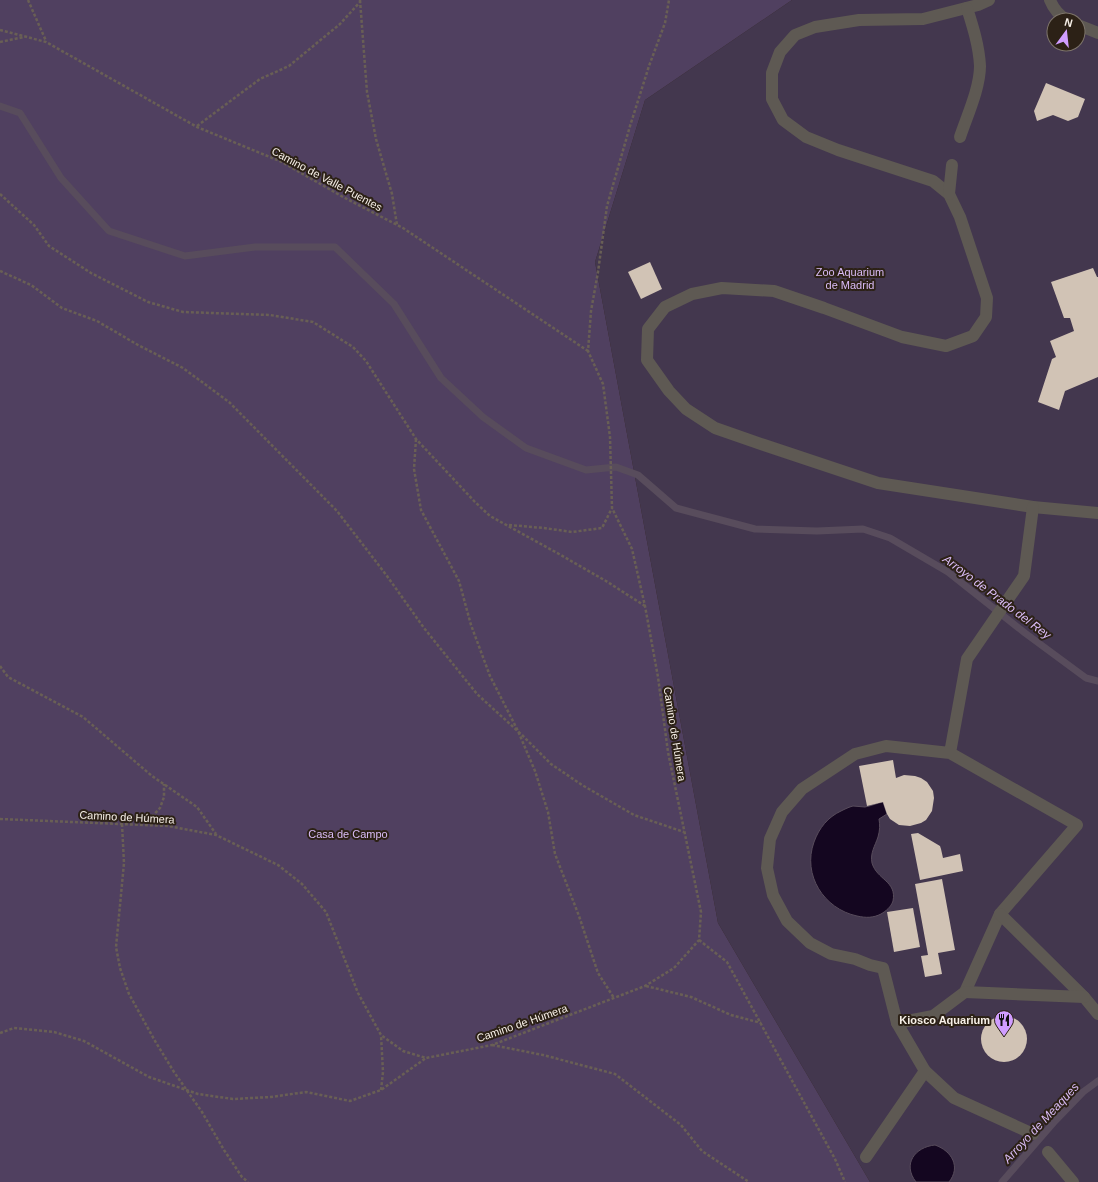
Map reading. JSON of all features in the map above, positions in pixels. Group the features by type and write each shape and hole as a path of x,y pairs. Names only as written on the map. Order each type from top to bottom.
{"street":[{"path":"989,0 978,5 924,19 859,20 815,27 795,35 780,52 772,73 772,99 783,120 806,137 838,150 933,181 949,194 960,217 987,298 986,317 973,336 946,346 902,338 824,308 774,291 722,288 692,294 665,307 648,329 647,360 669,391 686,409 715,428 771,448 878,483 1033,507 1098,514"},
{"path":"1050,0 1058,12"},
{"path":"960,138 976,91 980,67 977,41 967,8"},
{"path":"1086,28 1098,33"},
{"path":"949,194 952,165"},
{"path":"950,752 967,659 1024,576 1033,507"},
{"path":"897,1023 933,1016 965,992 1000,914 1077,825 950,752 886,746 855,754 802,789 782,812 770,839 767,868 773,895 787,921 810,943 831,954 855,959 883,968 897,1023 925,1071 954,1098 1033,1134"},
{"path":"1000,914 1084,997 1098,1014"},
{"path":"965,992 1084,997"},
{"path":"866,1157 925,1071"},
{"path":"1048,1152 1073,1182"}],"path":[{"path":"28,0 46,42"},
{"path":"508,525 572,532 602,528 612,508 610,437 603,384 588,351 591,311 607,206 649,66 665,23 669,0"},
{"path":"197,127 260,79 289,66 340,24 360,1"},
{"path":"360,1 367,92 376,140 392,194 397,226"},
{"name":"Camino de Valle Puentes","path":"0,30 46,42 197,127 282,162 402,228 588,351"},
{"path":"0,42 25,37"},
{"path":"0,194 34,225 49,246 91,273 148,302 183,312 270,315 313,322 353,347 366,361 416,439 490,516 606,581 645,606"},
{"path":"0,271 31,285 62,308 97,321 138,345 183,368 229,402 337,511 387,576 424,628 477,694 518,731 551,764 582,786 634,815 685,832"},
{"path":"416,439 414,469 421,510 458,581 471,625 490,676 518,731 535,771 548,812 555,854 579,916 598,973 614,998"},
{"name":"Camino de Húmera","path":"0,819 168,826 216,835 278,865 302,884 326,912 358,993 381,1035 403,1051 426,1058 492,1045 645,986 674,968 699,940 701,912 668,752 658,677 645,606 632,549 612,508"},
{"path":"0,666 8,677 83,717 152,776 197,807 216,835"},
{"path":"144,825 160,808 164,797 164,784"},
{"path":"122,824 124,863 116,947 120,968 129,994 167,1060 202,1112 242,1177 248,1182"},
{"path":"699,940 727,962 835,1159 845,1182"},
{"path":"645,986 691,997 731,1015 761,1024"},
{"path":"0,1033 14,1028 54,1032 84,1041 149,1077 198,1094 233,1099 271,1097 306,1092 350,1101 381,1090 426,1058"},
{"path":"381,1035 383,1072 381,1090"},
{"path":"492,1045 543,1055 615,1074 681,1125 702,1151 749,1182"}],"green space":[{"name":"Casa de Campo","path":"0,0 792,0 645,100 595,262 718,923 870,1182 0,1182"},
{"name":"Zoo Aquarium de Madrid","path":"792,0 1098,0 1098,1182 870,1182 718,923 595,262 645,100"}],"shaded area":[{"path":"883,802 887,814 879,819 879,832 872,853 872,863 878,873 892,889 893,901 888,909 883,913 869,917 857,916 845,912 835,906 819,889 811,866 811,854 818,832 832,816 852,806 865,807"},
{"path":"935,1145 946,1151 953,1160 953,1176 949,1182 916,1182 910,1169 913,1158 922,1149"}],"building":[{"path":"1046,83 1085,99 1078,117 1068,121 1053,115 1037,121 1034,111"},
{"path":"650,262 662,289 641,299 628,272"},
{"path":"1093,268 1098,277 1098,377 1065,391 1059,410 1038,402 1052,359 1056,357 1050,341 1074,331 1070,318 1064,318 1051,282"},
{"path":"893,760 896,778 904,775 921,778 927,782 933,791 934,798 932,811 926,820 921,823 910,826 899,825 890,819 883,802 867,806 859,766"},
{"path":"918,833 940,846 943,858 960,854 963,871 920,880 911,834"},
{"path":"942,879 955,950 938,953 942,974 925,977 921,956 928,955 915,884"},
{"path":"913,908 920,947 894,952 887,912"},
{"name":"Kiosco Aquarium","path":"1004,1016 1017,1020 1023,1026 1027,1039 1023,1052 1017,1058 1004,1062 991,1058 985,1052 981,1039 985,1026 991,1020"}],"waterway":[{"name":"Arroyo de Prado del Rey","path":"0,106 20,113 61,178 109,231 185,256 255,247 335,247 394,304 441,378 483,417 526,448 586,470 616,467 638,475 676,508 755,529 817,531 863,529 890,538 948,572 1025,633 1086,678 1098,681"},
{"name":"Arroyo de Meaques","path":"1002,1182 1055,1121 1083,1092 1098,1081"}],"place":[{"name":"Kiosco Aquarium","path":"1004,1037"}]}
